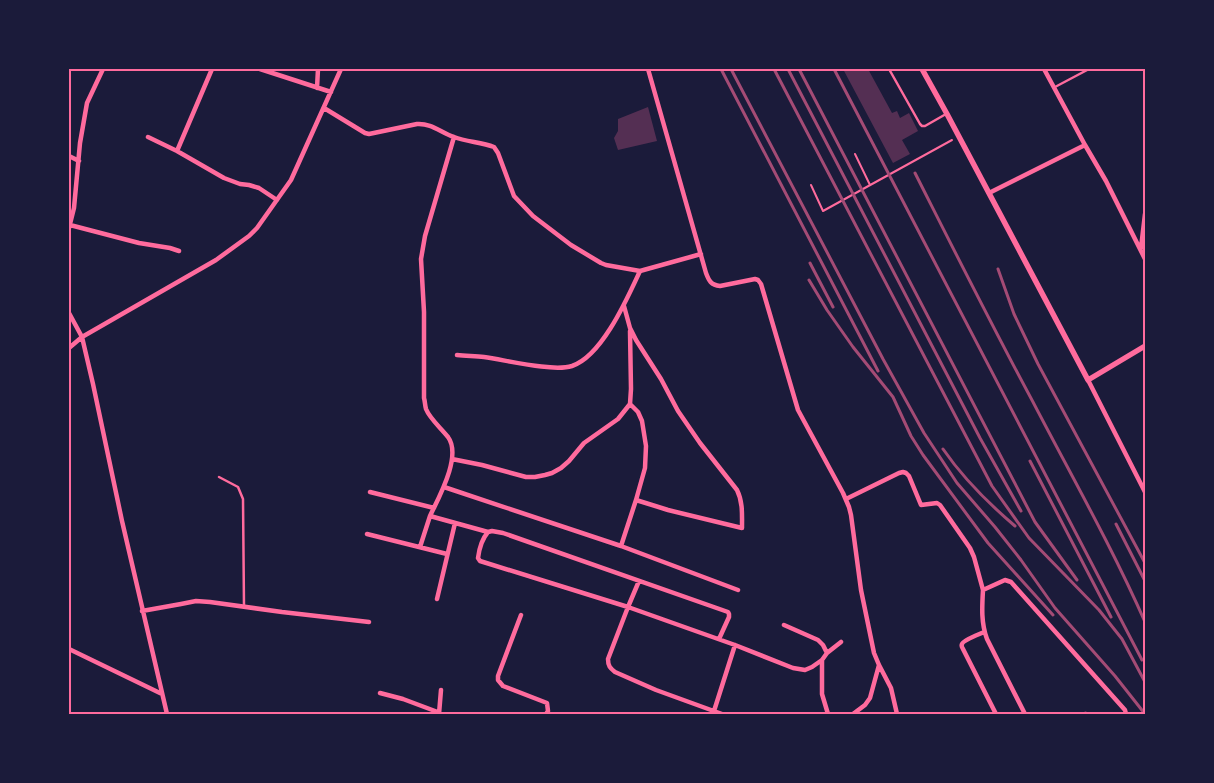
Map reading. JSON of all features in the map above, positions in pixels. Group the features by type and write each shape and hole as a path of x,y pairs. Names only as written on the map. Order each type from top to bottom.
{"street":[{"path":"102,69 87,103 80,143 74,208 69,226 179,251"},
{"path":"177,150 212,69"},
{"path":"260,69 331,92"},
{"path":"317,88 318,69"},
{"path":"69,348 82,337 216,260 257,228 291,180 341,69"},
{"path":"648,69 710,282 714,286 720,286 754,279 758,280 761,284 798,410 846,499 851,515 864,607 874,653 890,688 897,714"},
{"path":"922,69 1088,380 1145,492"},
{"path":"1044,69 1106,181 1145,259"},
{"path":"324,108 369,134 423,123 429,124 454,138 494,147 514,196 533,216 571,245 606,265 640,271 701,254"},
{"path":"148,137 177,150 224,178 240,184 254,186 277,200"},
{"path":"420,547 430,516 444,487 452,459 451,442 426,409 424,398 424,312 421,259 425,236 454,138"},
{"path":"989,193 1085,145"},
{"path":"69,156 78,161"},
{"path":"1141,249 1145,214"},
{"path":"457,355 544,366 573,366 592,353 619,315 640,271"},
{"path":"624,306 630,328 678,410 705,450 741,497 742,528 636,500"},
{"path":"69,313 82,337 142,611 167,714"},
{"path":"452,459 482,464 526,477 545,476 569,461 584,443 618,419 630,404 632,390 630,328"},
{"path":"1088,380 1145,346"},
{"path":"621,546 645,468 646,446 642,421 638,412 630,404"},
{"path":"846,499 899,473 906,472 922,505 940,505 970,548 978,566 983,590 982,616 984,632 1025,714"},
{"path":"444,487 621,546 738,590"},
{"path":"370,492 434,508"},
{"path":"430,516 528,541 728,612 729,617 719,639"},
{"path":"437,599 455,523"},
{"path":"488,532 478,556 480,561 628,607 735,644 793,668 805,670 812,667 841,642"},
{"path":"367,534 447,554"},
{"path":"983,590 1005,580 1011,582 1125,710 1126,714"},
{"path":"639,581 608,659 610,668 656,690 722,714"},
{"path":"142,611 196,601 217,602 369,622"},
{"path":"521,615 498,680 503,686 547,703 548,711 546,714"},
{"path":"784,625 818,640 827,653"},
{"path":"984,632 966,640 962,645 996,714"},
{"path":"714,711 735,644"},
{"path":"69,649 162,694"},
{"path":"822,660 822,694 828,714"},
{"path":"853,714 866,705 870,698 879,665"},
{"path":"380,693 440,714 441,690"}],"lane":[{"path":"889,69 922,126 947,114"},
{"path":"1054,88 1089,69"},
{"path":"220,477 238,487 243,499 244,606"}],"path":[{"path":"811,185 823,211 959,136"},
{"path":"856,154 870,185"}],"building":[{"path":"843,69 868,69 892,113 897,111 900,118 909,113 918,131 902,140 910,154 893,163"},
{"path":"648,107 657,141 618,150 614,138 618,131 618,119"}],"railway":[{"path":"721,69 878,371"},
{"path":"731,69 883,359 924,433 957,483 1021,560 1055,608 1115,676 1145,714"},
{"path":"774,69 992,486 1029,538 1099,610 1122,639 1145,682"},
{"path":"788,69 980,438 1021,511"},
{"path":"799,69 1035,522 1077,580"},
{"path":"834,69 1142,660"},
{"path":"915,173 1105,539 1145,622"},
{"path":"810,263 833,307"},
{"path":"998,269 1014,314 1038,364 1145,563"},
{"path":"809,280 853,347 893,397 911,436 923,455 988,543 1053,615"},
{"path":"943,449 976,490 1015,526"},
{"path":"1030,461 1111,617"},
{"path":"1116,524 1145,581"}]}
